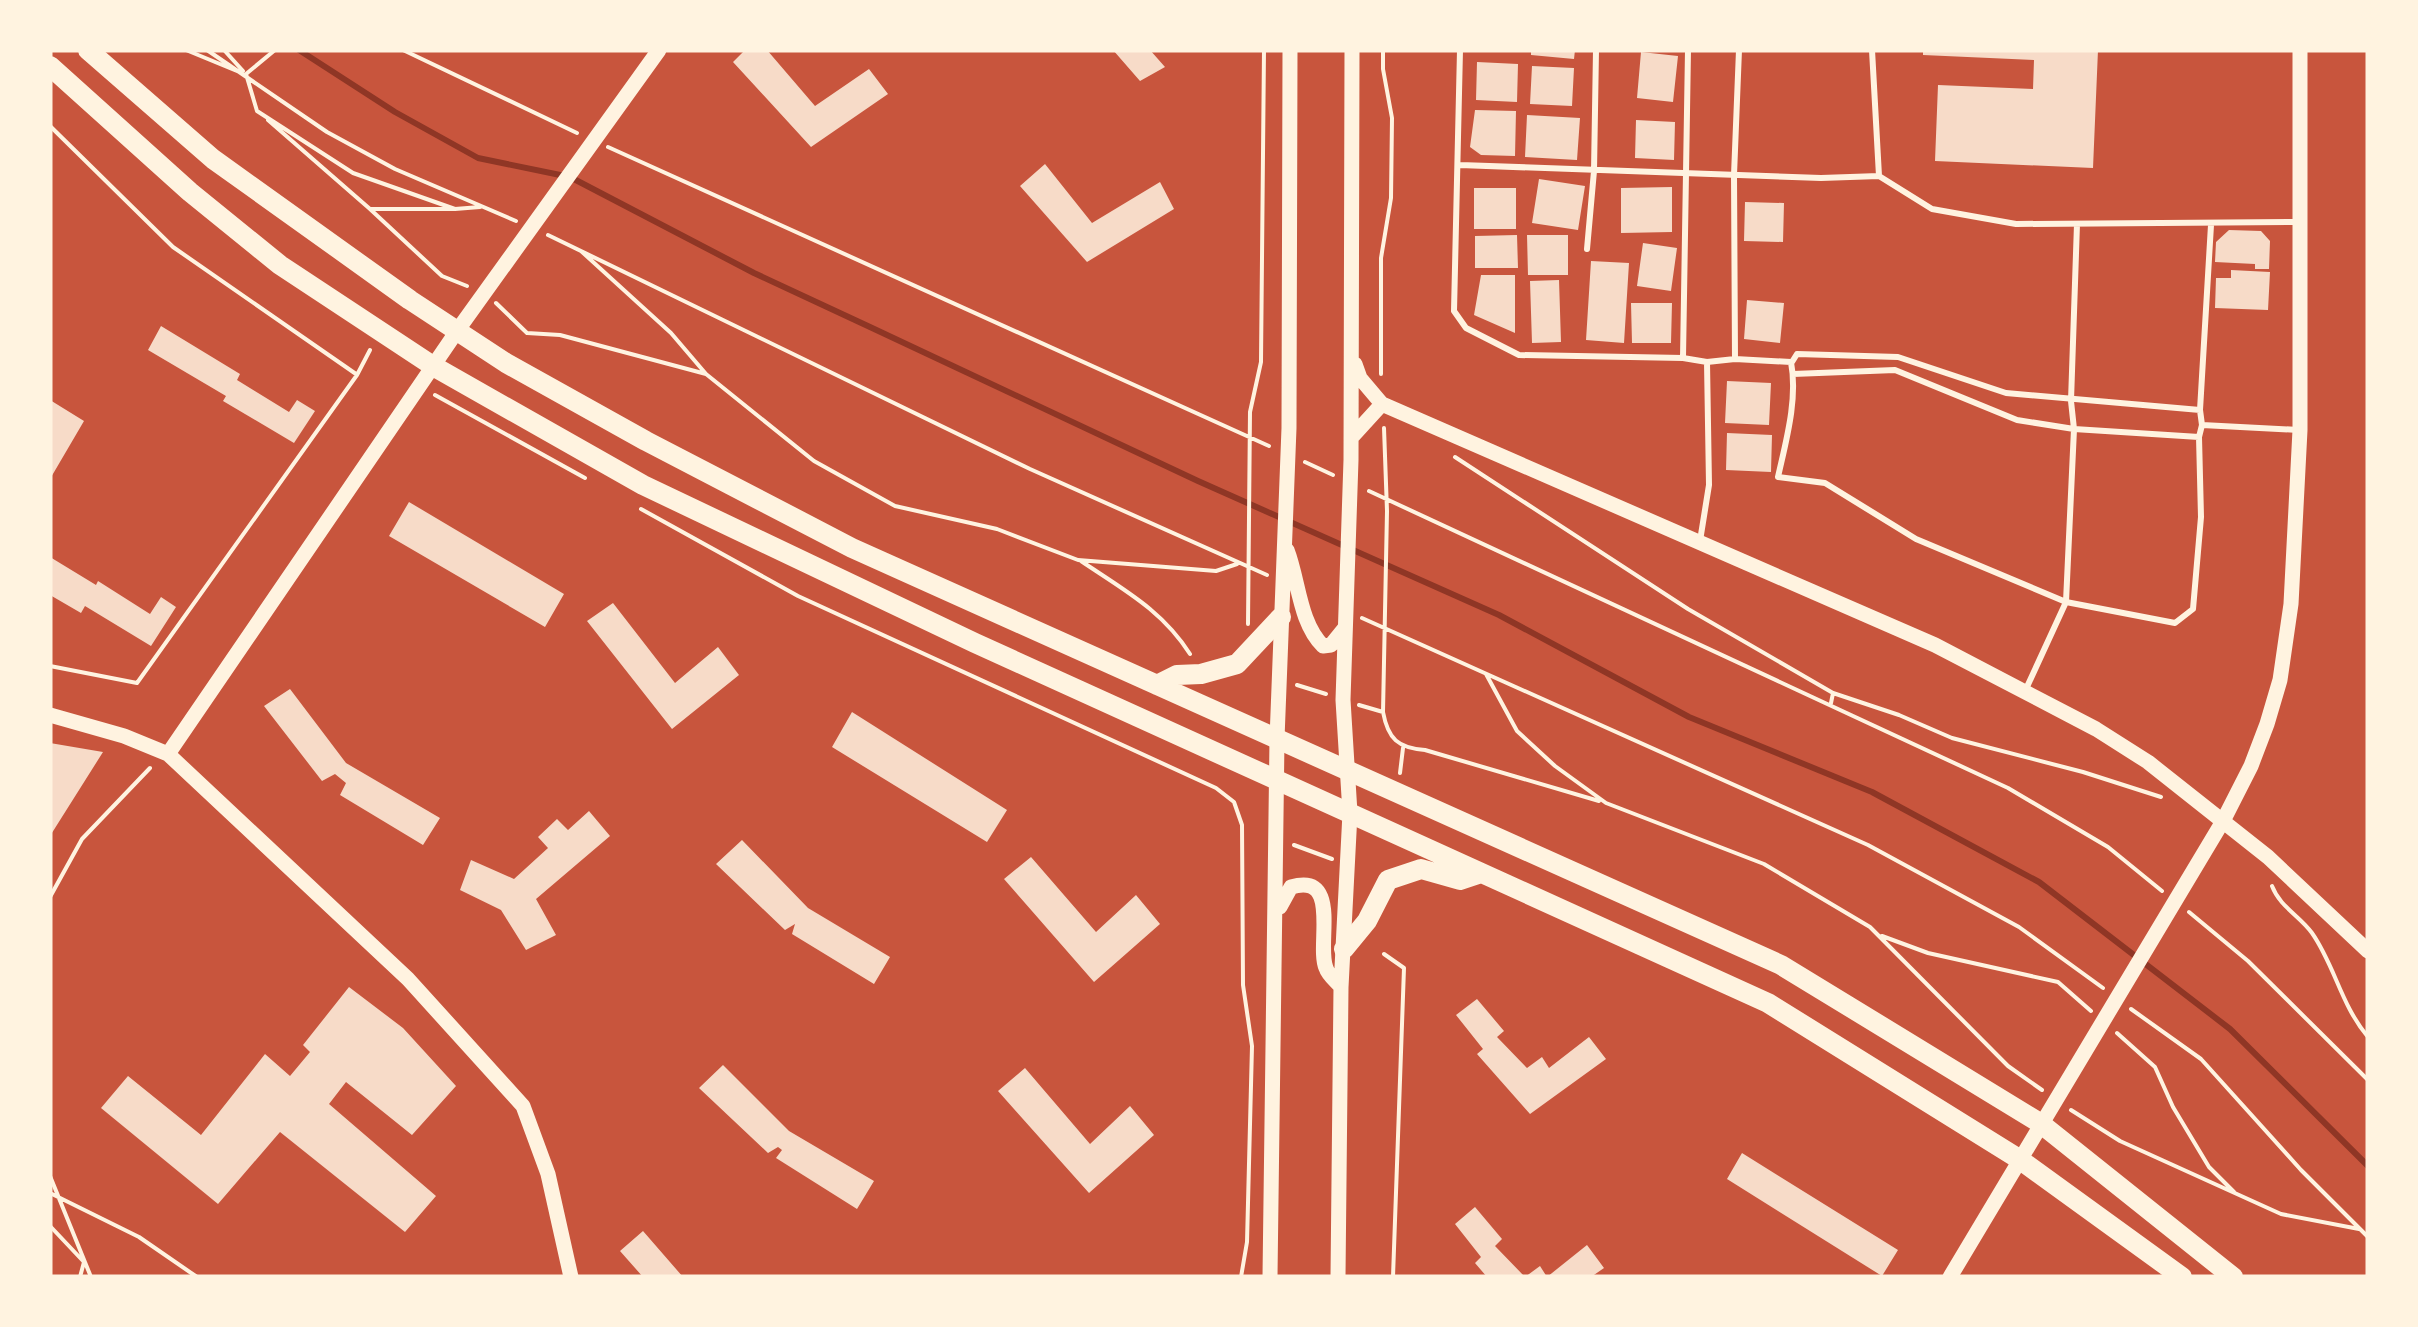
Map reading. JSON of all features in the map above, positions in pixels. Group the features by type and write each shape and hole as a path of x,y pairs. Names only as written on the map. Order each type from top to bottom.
{"main road":[{"path":"88,50 213,159 506,364 852,548 1781,965 2040,1123 2234,1277"},
{"path":"50,66 176,180 280,265 433,366 644,485 975,643 1768,1003 2019,1159 2182,1277"},
{"path":"1157,685 1177,675 1201,674 1237,664 1281,616"},
{"path":"1344,949 1366,921 1388,880 1421,869 1460,880 1481,873"}],"street":[{"path":"168,754 456,332 659,50"},
{"path":"1270,1277 1278,739 1289,428 1290,50"},
{"path":"1338,1277 1341,987 1350,813 1343,700 1351,460 1352,50"},
{"path":"1950,1277 2223,821 2251,766 2280,680 2291,604 2300,430 2300,50"},
{"path":"1352,357 1360,378 1382,404 1935,645 2026,690 2148,762 2268,857 2368,952"},
{"path":"1351,438 1382,404"},
{"path":"1284,542 1298,579 1304,612 1316,638 1323,646 1331,644 1346,624"},
{"path":"50,715 124,736 168,754 408,979 522,1106 548,1174 571,1277"},
{"path":"1276,916 1290,887 1303,883 1314,888 1322,900 1324,964 1341,987"}],"lane":[{"path":"1460,50 1454,311 1466,328 1519,355 1791,362"},
{"path":"1587,249 1594,170 1596,50"},
{"path":"1683,358 1688,50"},
{"path":"1735,359 1734,175 1739,50"},
{"path":"1872,50 1879,176"},
{"path":"1460,165 1686,174 1879,176 1932,208 2016,224 2298,222"},
{"path":"2026,690 2066,602 2074,428 2070,400 2076,224"},
{"path":"2200,410 2006,392 1898,357 1797,354 1791,362 1788,433 1778,477 1826,484 1916,539 2066,602 2175,623 2194,610 2202,516 2199,437 2211,225"},
{"path":"1700,542 1709,485 1707,362"},
{"path":"1793,374 1896,370 2017,420 2199,437"},
{"path":"2202,425 2300,430"}],"path":[{"path":"186,50 246,74"},
{"path":"208,50 246,74"},
{"path":"224,50 246,74 257,111 442,276 484,293 528,333 560,335 706,374"},
{"path":"246,74 275,50"},
{"path":"402,50 591,139"},
{"path":"1249,599 1250,412 1262,362 1264,50"},
{"path":"1383,50 1392,118 1391,198 1382,258 1386,474 1383,712 1392,739 1402,748 1425,750 1606,804 1764,864 1870,927 2008,1066 2120,1141 2281,1214 2360,1228"},
{"path":"257,111 352,174 455,208"},
{"path":"50,126 172,247 357,375"},
{"path":"609,147 1275,449"},
{"path":"370,209 484,207"},
{"path":"578,248 671,333 706,374 814,461 894,506 997,529 1078,560 1156,611 1174,629 1194,660"},
{"path":"50,666 137,682 357,375 373,344"},
{"path":"419,386 591,481"},
{"path":"1447,452 1688,609 1832,694 1899,715 1952,738 2137,788 2173,802"},
{"path":"1293,457 1347,481"},
{"path":"1365,490 2008,788 2108,846 2164,892"},
{"path":"626,500 798,596 1216,788 1234,802 1242,825 1244,985 1252,1046 1246,1242 1240,1277"},
{"path":"1078,560 1216,571 1240,563"},
{"path":"1486,674 1518,731 1606,804"},
{"path":"1280,680 1383,712"},
{"path":"1831,704 1832,694"},
{"path":"50,897 82,839 126,789 168,754"},
{"path":"2268,857 2272,890 2311,932 2350,1014 2368,1037"},
{"path":"2178,904 2248,961 2368,1080"},
{"path":"1384,954 1404,968 1393,1277"},
{"path":"50,1176 90,1277"},
{"path":"50,1193 139,1237 196,1277"},
{"path":"50,1226 84,1262"},
{"path":"80,1277 84,1262"}],"building":[{"path":"745,50 767,50 815,106 869,69 888,94 811,147 733,62"},
{"path":"1113,50 1150,50 1165,67 1140,81"},
{"path":"1531,50 1575,50 1574,59 1531,55"},
{"path":"1923,50 2098,50 2093,168 1935,161 1938,85 2033,89 2034,60 1923,55"},
{"path":"1641,52 1678,56 1673,102 1637,98"},
{"path":"1477,62 1518,64 1517,102 1476,100"},
{"path":"1532,66 1574,68 1572,106 1530,104"},
{"path":"1475,110 1516,111 1515,156 1481,155 1470,147"},
{"path":"1527,115 1580,118 1577,160 1525,157"},
{"path":"1636,120 1675,122 1674,160 1635,158"},
{"path":"1045,164 1092,223 1160,182 1174,209 1087,262 1020,186"},
{"path":"1539,179 1585,186 1578,230 1532,223"},
{"path":"1672,187 1672,232 1621,233 1621,188"},
{"path":"1474,188 1516,188 1516,229 1474,229"},
{"path":"1745,202 1784,203 1783,242 1744,241"},
{"path":"2229,230 2261,231 2270,241 2269,269 2255,269 2255,264 2215,262 2216,242"},
{"path":"1517,235 1518,268 1475,268 1475,236"},
{"path":"1527,235 1568,235 1568,275 1528,275"},
{"path":"1643,243 1677,248 1671,291 1637,286"},
{"path":"1591,261 1629,263 1624,343 1586,340"},
{"path":"2231,270 2270,272 2268,310 2215,308 2216,278 2231,278"},
{"path":"1481,275 1515,275 1515,333 1474,315"},
{"path":"1559,280 1561,342 1532,343 1530,281"},
{"path":"1747,300 1784,303 1780,343 1744,339"},
{"path":"1631,303 1672,303 1671,343 1632,343"},
{"path":"161,326 240,374 237,380 289,412 297,400 315,411 294,443 223,401 226,396 148,350"},
{"path":"1727,381 1771,383 1769,425 1725,423"},
{"path":"50,400 84,421 50,479"},
{"path":"1727,433 1772,435 1771,472 1726,470"},
{"path":"409,502 564,594 545,627 389,536"},
{"path":"50,557 150,614 161,597 176,607 151,646 85,606 81,613 50,595"},
{"path":"613,603 675,683 718,647 739,675 672,729 587,621"},
{"path":"290,689 346,763 440,818 423,845 340,795 346,783 335,774 322,781 264,706"},
{"path":"852,712 1007,810 987,842 832,747"},
{"path":"50,743 103,752 50,836"},
{"path":"589,811 610,836 536,899 556,935 526,950 501,910 460,890 471,860 514,879 548,848 538,837 557,819 568,830"},
{"path":"742,840 808,908 890,957 874,984 792,934 795,924 785,930 716,864"},
{"path":"1031,857 1096,932 1136,895 1160,924 1094,982 1004,879"},
{"path":"349,987 403,1028 456,1086 412,1135 346,1082 329,1104 436,1196 405,1232 280,1132 218,1204 101,1108 128,1076 201,1135 265,1054 290,1076 310,1052 303,1045"},
{"path":"1477,999 1504,1031 1497,1037 1527,1068 1542,1057 1549,1068 1589,1037 1606,1059 1530,1114 1477,1054 1483,1049 1456,1015"},
{"path":"723,1065 789,1131 874,1181 857,1209 776,1158 782,1150 778,1147 768,1153 699,1088"},
{"path":"1025,1068 1090,1144 1130,1106 1154,1135 1089,1193 998,1091"},
{"path":"1742,1153 1898,1250 1882,1276 1727,1179"},
{"path":"1475,1207 1502,1239 1495,1246 1525,1277 1487,1277 1475,1263 1481,1257 1455,1224"},
{"path":"643,1231 683,1277 643,1277 620,1251"},
{"path":"1587,1245 1604,1268 1591,1277 1547,1277"},
{"path":"1540,1266 1547,1277 1525,1277"}],"waterway":[{"path":"299,50 395,112 478,158 570,177 754,273 1198,481 1499,615 1689,717 1872,792 2039,882 2230,1029 2368,1166"}]}
